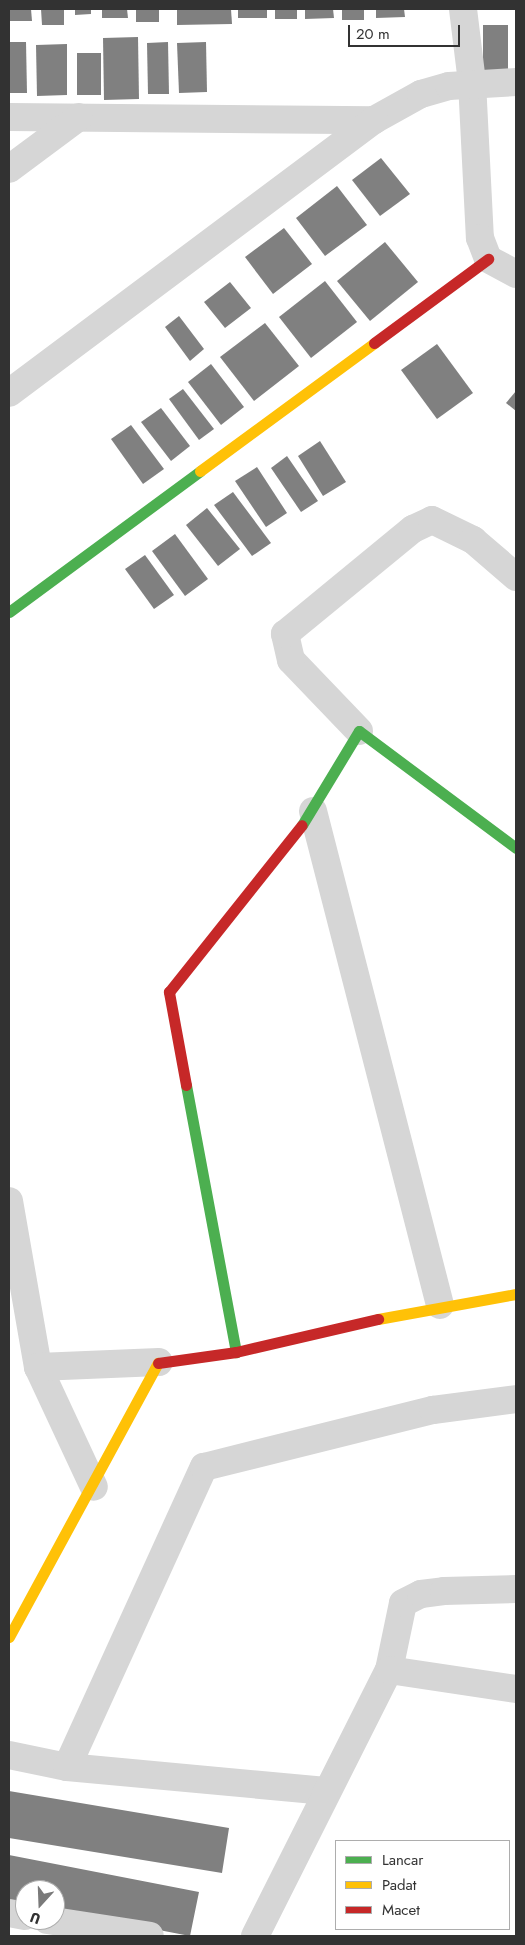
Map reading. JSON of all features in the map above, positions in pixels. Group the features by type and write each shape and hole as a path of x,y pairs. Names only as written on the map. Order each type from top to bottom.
{"street":[{"path":"463,9 472,82 477,216 488,259 516,274"},
{"path":"9,393 374,120 421,94 472,82 516,82"},
{"path":"9,117 374,120"},
{"path":"9,169 79,117"},
{"path":"9,612 488,259"},
{"path":"516,577 473,540 432,520 413,529 285,634 291,660 359,731 516,848"},
{"path":"236,1352 169,992 313,811 359,731"},
{"path":"313,811 440,1304"},
{"path":"9,1201 38,1367 94,1488"},
{"path":"38,1367 159,1362 236,1352 440,1304 516,1294"},
{"path":"9,1637 94,1488 159,1362"},
{"path":"67,1766 204,1467 433,1410 516,1399"},
{"path":"255,1936 388,1670 403,1603 421,1594 444,1591 516,1590"},
{"path":"388,1670 516,1689"},
{"path":"9,1755 67,1766 326,1791"},
{"path":"65,1923 150,1936"}],"building":[{"path":"9,9 31,9 32,21 9,21"},
{"path":"41,9 64,9 64,25 42,25"},
{"path":"75,9 91,9 91,14 75,15"},
{"path":"102,9 127,9 128,18 102,18"},
{"path":"136,9 159,9 159,22 136,22"},
{"path":"177,9 231,9 232,24 177,25"},
{"path":"238,9 267,9 267,18 238,18"},
{"path":"275,9 297,9 297,19 275,19"},
{"path":"305,9 333,9 334,18 305,19"},
{"path":"342,9 364,9 364,20 342,20"},
{"path":"376,9 404,9 405,17 376,18"},
{"path":"483,25 508,25 508,74 483,74"},
{"path":"138,37 139,99 104,100 103,38"},
{"path":"9,42 26,42 27,93 9,93"},
{"path":"168,42 169,94 148,94 147,43"},
{"path":"206,42 207,92 179,93 177,43"},
{"path":"67,44 67,95 37,96 36,45"},
{"path":"77,53 101,53 101,95 77,95"},
{"path":"381,158 410,194 380,216 352,180"},
{"path":"337,186 367,225 325,256 296,218"},
{"path":"284,228 312,264 273,294 245,257"},
{"path":"385,242 418,282 370,321 337,281"},
{"path":"325,281 357,322 311,358 279,317"},
{"path":"230,282 251,308 225,328 204,302"},
{"path":"179,316 204,349 190,361 165,327"},
{"path":"265,323 299,366 254,401 220,357"},
{"path":"437,344 473,393 437,419 401,370"},
{"path":"211,364 244,407 221,425 188,382"},
{"path":"183,389 214,429 199,440 169,399"},
{"path":"516,391 516,411 506,403"},
{"path":"161,408 190,446 171,461 141,422"},
{"path":"131,425 164,469 143,484 111,439"},
{"path":"320,441 346,482 323,496 298,456"},
{"path":"287,456 318,501 301,512 271,468"},
{"path":"257,467 287,513 266,527 235,481"},
{"path":"233,492 271,543 252,556 214,505"},
{"path":"207,508 240,549 218,566 186,525"},
{"path":"175,534 208,579 185,596 152,551"},
{"path":"145,555 174,595 154,609 125,569"},
{"path":"9,1791 229,1828 222,1873 9,1838"},
{"path":"9,1855 199,1892 190,1936 65,1912 65,1880 15,1880 15,1902 9,1901"}],"traffic: fast":[{"path":"9,612 200,471"},
{"path":"302,825 359,731 516,848"},
{"path":"186,1085 236,1352"}],"traffic: slow":[{"path":"200,471 374,343"},
{"path":"378,1319 516,1294"},
{"path":"9,1637 158,1363"}],"traffic: jam":[{"path":"374,343 488,259"},
{"path":"186,1085 169,992 302,825"},
{"path":"158,1363 236,1352 378,1319"}]}
